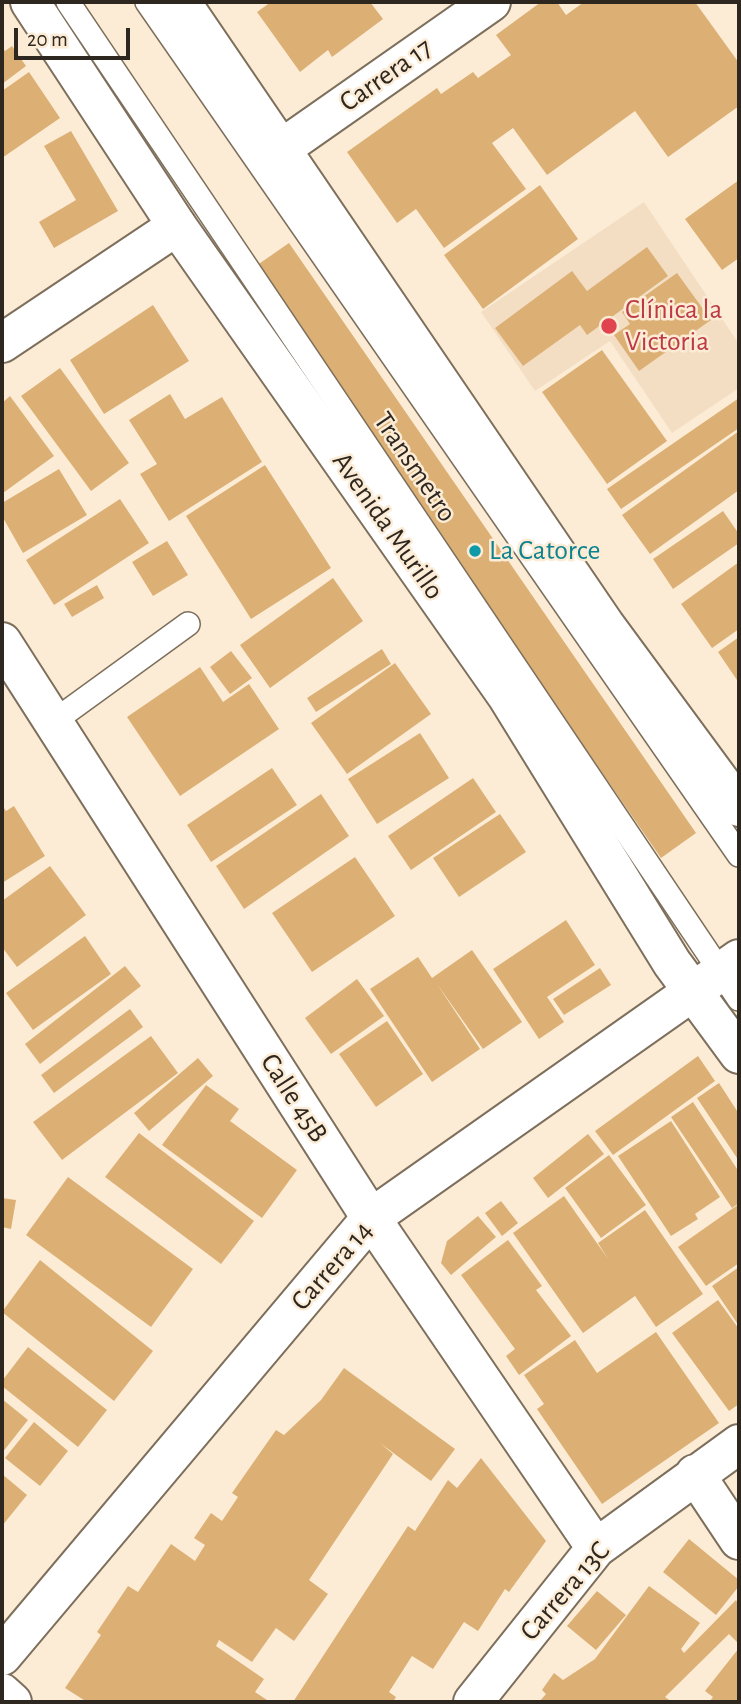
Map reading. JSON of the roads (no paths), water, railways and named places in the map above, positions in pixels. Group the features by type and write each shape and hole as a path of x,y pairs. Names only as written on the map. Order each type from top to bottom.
{"street":[{"name":"Avenida Murillo","path":"30,2 177,226 507,696 723,980 739,1055"},
{"path":"181,2 605,625 739,807"},
{"name":"Carrera 17","path":"281,149 491,2"},
{"path":"2,343 177,226"},
{"name":"Calle 45B","path":"8,664 53,722 371,1218 596,1548"},
{"name":"Carrera 14","path":"2,1656 371,1218 723,980"},
{"name":"Carrera 13C","path":"472,1702 596,1548 739,1444"},
{"path":"695,1474 739,1540"},
{"path":"2,1693 12,1702"}],"lane":[{"name":"Transmetro","path":"68,2 723,980"},
{"name":"Transmetro","path":"148,2 739,855"},
{"path":"53,722 188,624"}],"place":[{"name":"Clínica la Victoria","path":"609,326"},
{"name":"La Catorce","path":"475,551"}]}
